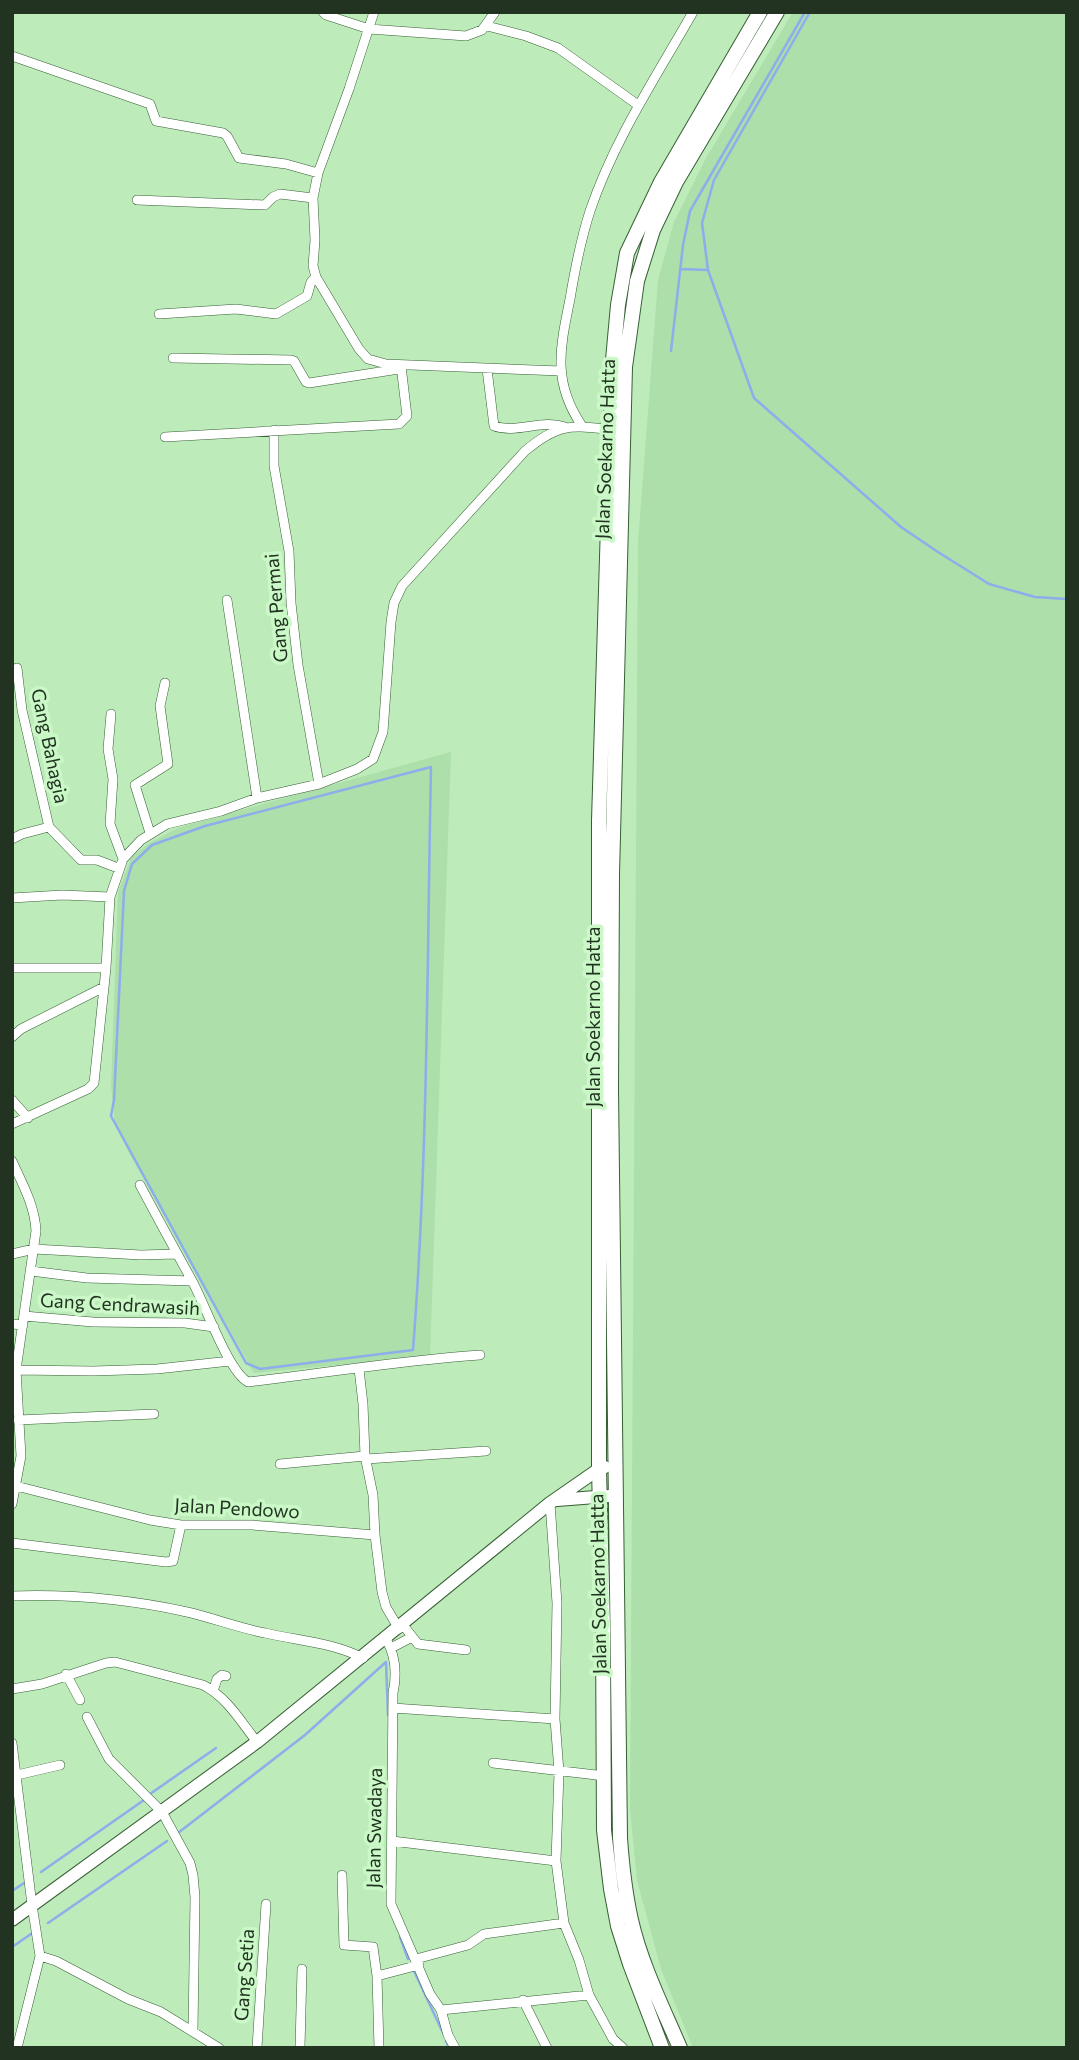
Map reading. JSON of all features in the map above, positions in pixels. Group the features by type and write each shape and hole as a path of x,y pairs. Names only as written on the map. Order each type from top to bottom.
{"highway":[{"name":"Jalan Soekarno Hatta","path":"680,2048 659,2001 635,1932 623,1874 616,1497 612,874 618,431 615,333 627,253 667,172 761,12"},
{"name":"Jalan Soekarno Hatta","path":"662,2048 618,1926 604,1830 599,1469 599,821 618,431 625,367 645,252 676,182 777,12"}],"main road":[{"path":"12,1920 257,1742 363,1658 388,1643 401,1627 551,1502 599,1469 616,1464"},
{"path":"551,1502 600,1496 616,1497"}],"street":[{"path":"323,12 369,29 466,36 487,26 495,12"},
{"path":"374,12 349,89 317,173 313,198 313,266 316,277 363,354 377,362 401,367 561,371"},
{"path":"582,426 570,408 562,387 561,371 565,324 590,211 638,105 693,12"},
{"path":"487,26 558,48 638,105"},
{"path":"12,56 150,104 156,121 223,133 239,158 286,164 317,173"},
{"path":"137,200 265,205 280,194 313,198"},
{"path":"159,314 236,309 276,314 307,296 313,278 316,277"},
{"path":"173,358 291,360 309,383 401,367"},
{"path":"165,437 403,422 407,416 401,367"},
{"path":"487,369 494,426 503,428 556,424 565,427"},
{"path":"12,1124 89,1089 94,1083 110,897 120,863 150,833 167,824 221,811 257,798 319,784 368,764 377,754 383,732 391,622 394,603 402,586 525,451 545,436 565,427 582,426 618,431"},
{"name":"Gang Permai","path":"274,430 275,473 289,551 298,665 319,784"},
{"path":"228,600 257,798"},
{"name":"Gang Bahagia","path":"17,668 22,710 49,827 81,860 120,863"},
{"path":"150,833 135,785 168,764 160,706 165,682"},
{"path":"111,714 108,749 113,779 110,824 120,863"},
{"path":"12,839 49,827"},
{"path":"12,898 62,895 110,897"},
{"path":"12,968 106,968"},
{"path":"12,1037 21,1029 104,987"},
{"path":"12,1100 28,1118"},
{"path":"12,1161 35,1220 34,1250 16,1370 18,1420 15,1432 21,1456 12,1504"},
{"path":"140,1185 192,1281 230,1361 248,1382 426,1359 480,1355"},
{"path":"12,1254 34,1250 176,1254"},
{"path":"31,1271 87,1278 192,1281"},
{"name":"Gang Cendrawasih","path":"12,1324 24,1321 185,1323 214,1327"},
{"path":"16,1370 93,1371 230,1361"},
{"path":"359,1369 366,1458 386,1607 418,1644 466,1650"},
{"path":"18,1420 154,1414"},
{"path":"280,1464 485,1451"},
{"name":"Jalan Pendowo","path":"15,1485 150,1520 181,1525 252,1525 375,1535"},
{"path":"551,1502 557,1603 555,1719 559,1772 556,1861 564,1923 589,1994 613,2039 623,2048"},
{"path":"12,1544 166,1562 173,1561 181,1525"},
{"path":"12,1596 104,1597 144,1603 189,1612 263,1633 328,1644 363,1658"},
{"path":"388,1643 412,1637"},
{"name":"Jalan Swadaya","path":"388,1643 396,1678 393,1708 391,1904 430,1994 441,2010 455,2048"},
{"path":"12,1689 42,1684 66,1674 115,1662 203,1685 214,1691 257,1742"},
{"path":"66,1674 80,1700"},
{"path":"214,1691 217,1679 222,1675 226,1676"},
{"path":"393,1708 555,1719"},
{"path":"87,1717 109,1759 162,1812 190,1863 193,1875 193,2031"},
{"path":"12,1743 40,1956 17,2048"},
{"path":"493,1763 605,1776"},
{"path":"17,1775 60,1765"},
{"path":"392,1841 556,1861"},
{"path":"342,1875 344,1945 373,1947 377,1976 379,2048"},
{"name":"Gang Setia","path":"257,2048 266,1904"},
{"path":"377,1976 468,1945 484,1934 564,1923"},
{"path":"40,1956 56,1961 128,1999 161,2012 219,2048"},
{"path":"300,2048 302,1969"},
{"path":"441,2010 589,1994"},
{"path":"523,2000 547,2048"}],"shaded area":[{"path":"793,12 1067,12 1067,2048 693,2048 661,1969 637,1880 630,1808 638,543 658,280 674,222 706,158"},
{"path":"451,752 430,1356 254,1373 115,1124 111,1086 118,892 131,858 149,843 180,827"}],"waterway":[{"path":"671,351 683,245 690,211 805,12"},
{"path":"810,12 714,180 702,223 708,270 754,398 901,527 938,552 989,584 1035,597 1067,599"},
{"path":"680,269 708,270"},
{"path":"431,767 424,1132 413,1350 260,1369 246,1363 111,1116 124,891 132,864 152,845 205,826 431,767"},
{"path":"178,1833 305,1735 386,1662 388,1715"},
{"path":"150,1794 216,1748"},
{"path":"41,1872 144,1800"},
{"path":"48,1923 167,1841"},
{"path":"12,1891 27,1881"},
{"path":"12,1947 31,1934"},
{"path":"400,1937 408,1959"},
{"path":"414,1971 444,2035"},
{"path":"446,2041 449,2048"}]}
